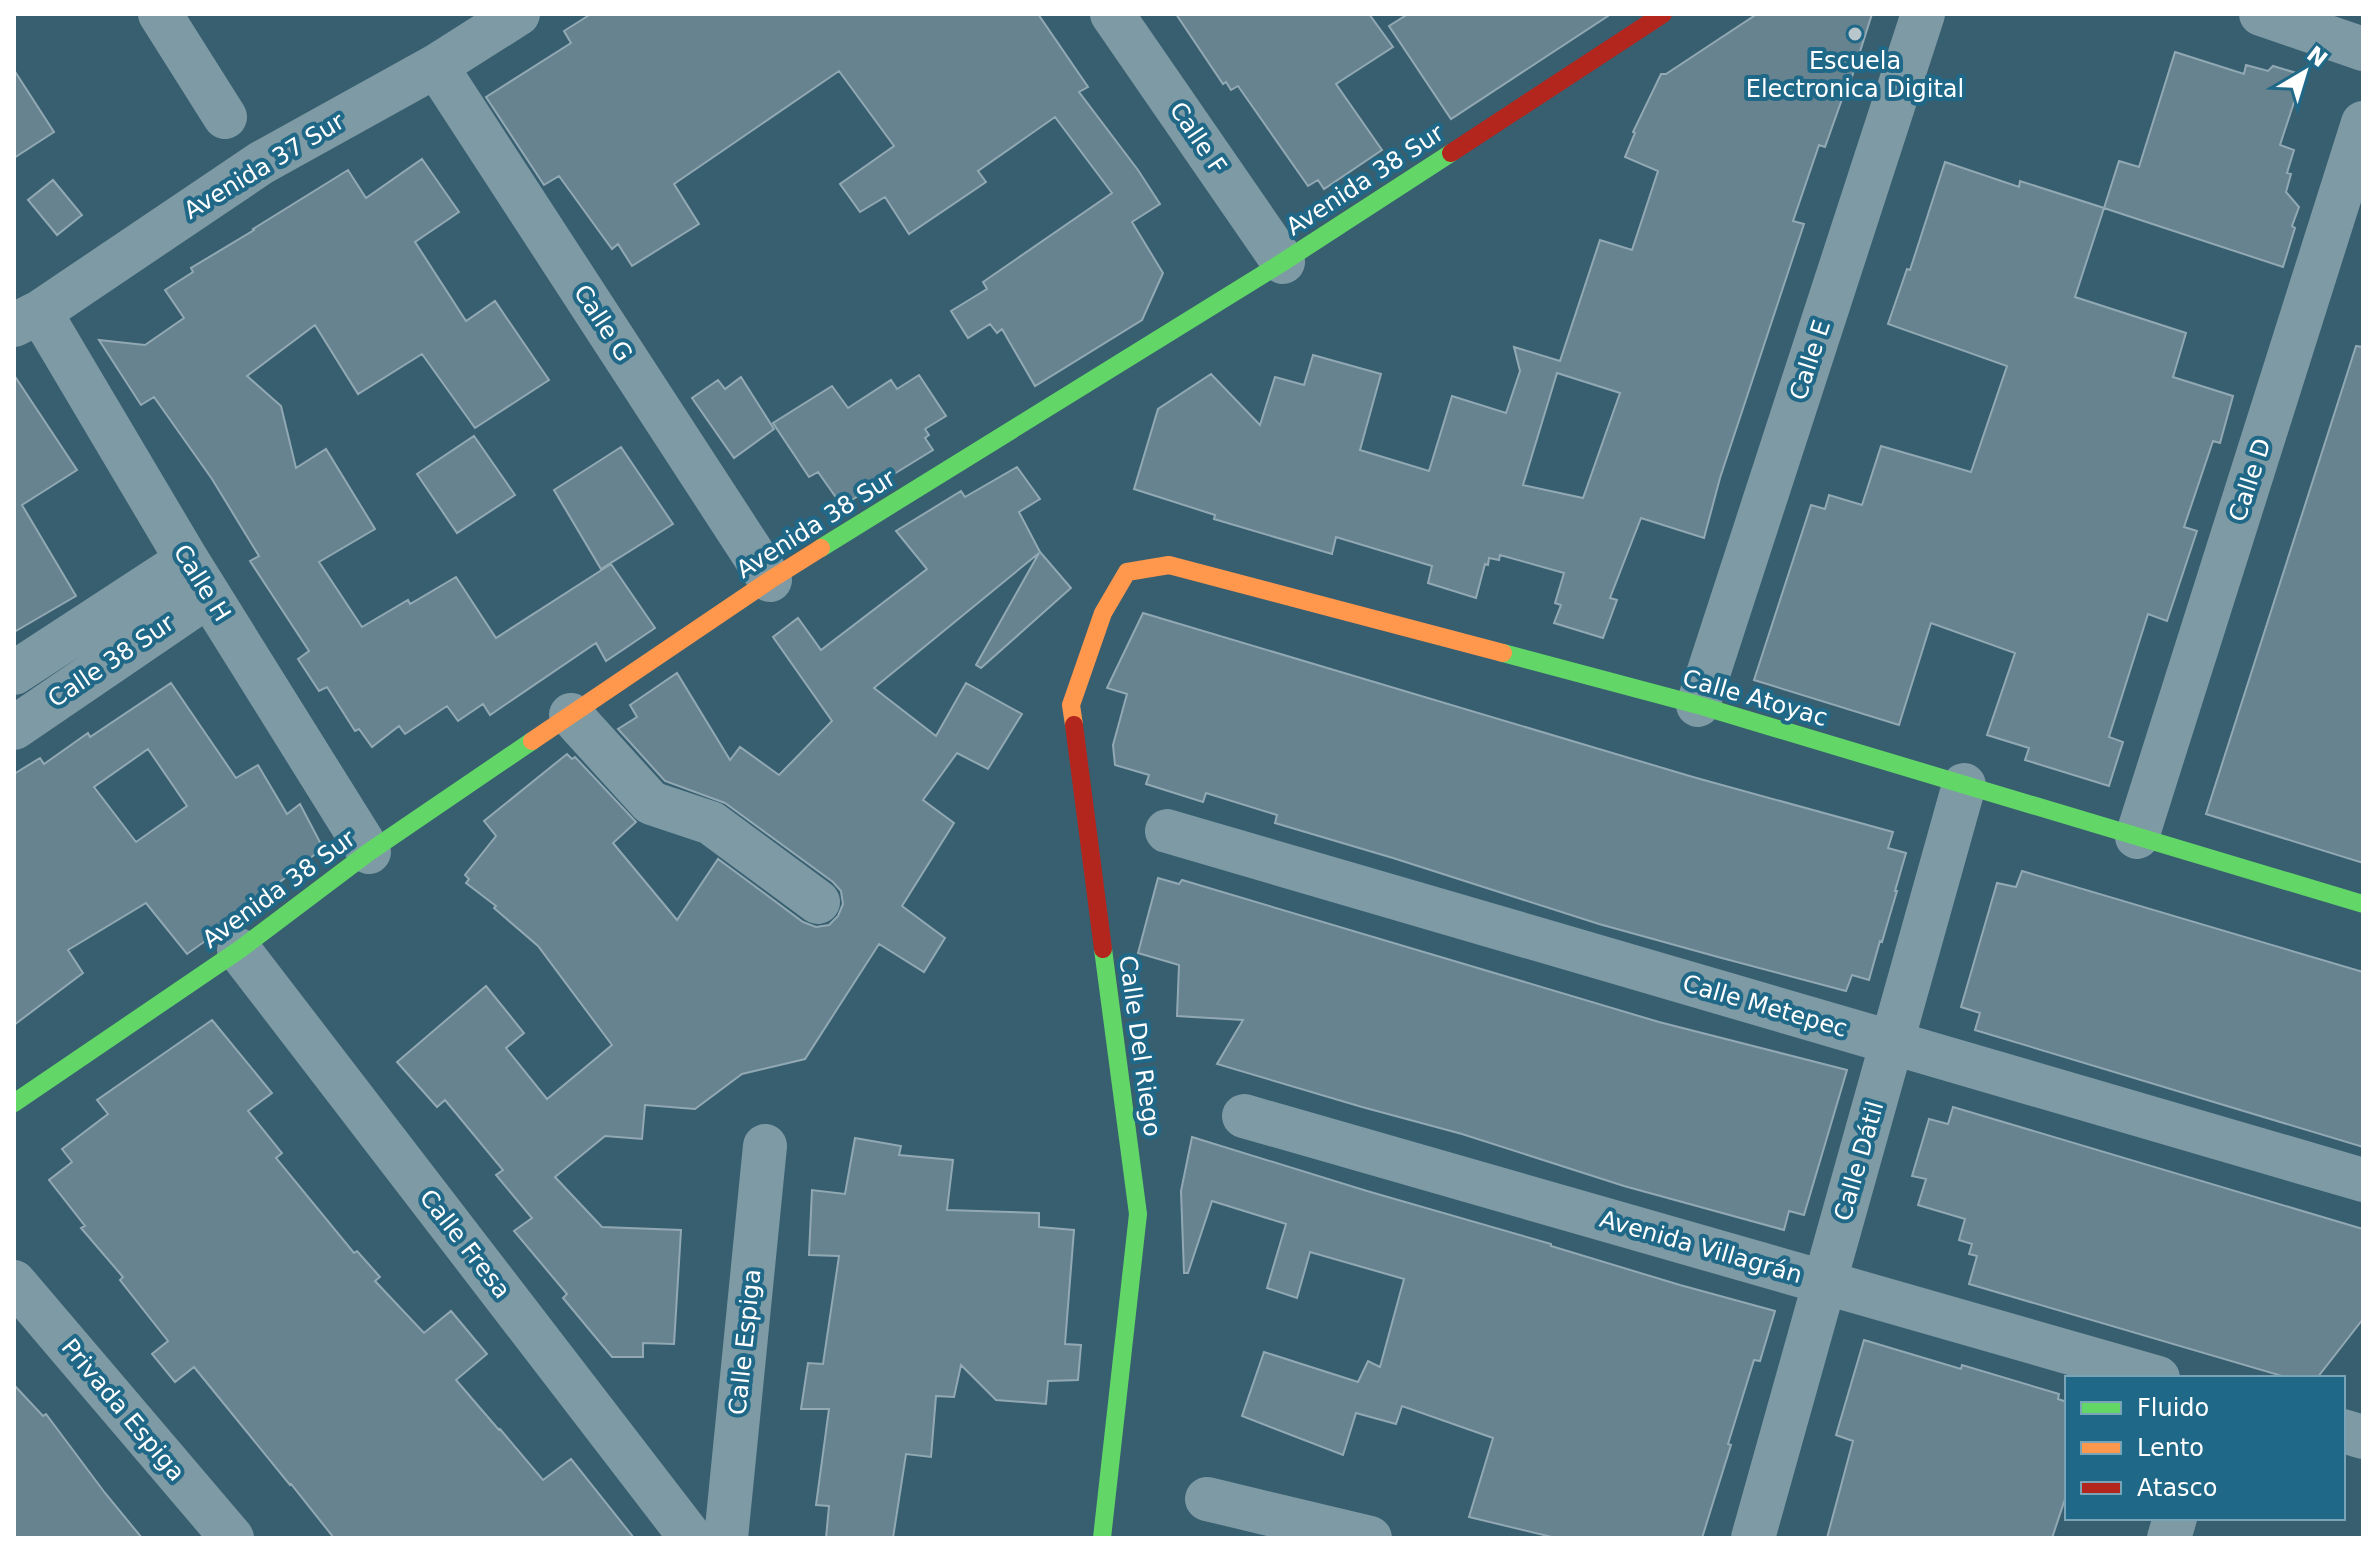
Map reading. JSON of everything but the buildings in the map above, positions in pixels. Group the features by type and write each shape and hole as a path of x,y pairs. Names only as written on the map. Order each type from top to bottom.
{"street":[{"path":"160,14 225,117"},
{"name":"Avenida 37 Sur","path":"27,318 261,163 436,66 518,14"},
{"name":"Calle F","path":"1112,14 1283,262"},
{"name":"Avenida 38 Sur","path":"14,1103 239,950 369,852 770,580 1283,262 1663,14"},
{"name":"Calle E","path":"1698,705 1923,14"},
{"path":"2261,14 2363,49"},
{"name":"Calle G","path":"436,66 770,580"},
{"name":"Calle D","path":"2137,837 2363,123"},
{"name":"Calle H","path":"27,318 198,577 369,852"},
{"name":"Calle Atoyac","path":"1127,572 1169,565 1698,705 2363,904"},
{"name":"Calle Del Riego","path":"1102,1538 1138,1214 1071,705 1103,613 1127,572"},
{"name":"Calle 38 Sur","path":"14,673 198,577"},
{"name":"Calle 38 Sur","path":"14,728 198,577"},
{"path":"571,715 651,803 711,823 818,902"},
{"name":"Calle Dátil","path":"1753,1538 1964,785"},
{"name":"Calle Metepec","path":"1167,831 2363,1180"},
{"name":"Calle Fresa","path":"239,950 691,1538"},
{"name":"Avenida Villagrán","path":"1244,1116 2151,1376"},
{"name":"Calle Espiga","path":"726,1538 765,1146"},
{"name":"Privada Espiga","path":"14,1282 232,1538"},
{"path":"1207,1499 1370,1538"}],"traffic: fast":[{"path":"821,548 1283,262 1451,153"},
{"path":"1503,653 1698,705 2363,904"},
{"path":"14,1103 239,950 369,852 532,741"},
{"path":"1102,1538 1138,1214 1103,949"}],"traffic: slow":[{"path":"532,741 821,548"},
{"path":"1074,725 1071,705 1103,613 1127,572 1169,565 1503,653"}],"traffic: jam":[{"path":"1451,153 1663,14"},
{"path":"1074,725 1103,949"}],"place":[{"name":"Escuela Electronica Digital","path":"1855,34"}]}
